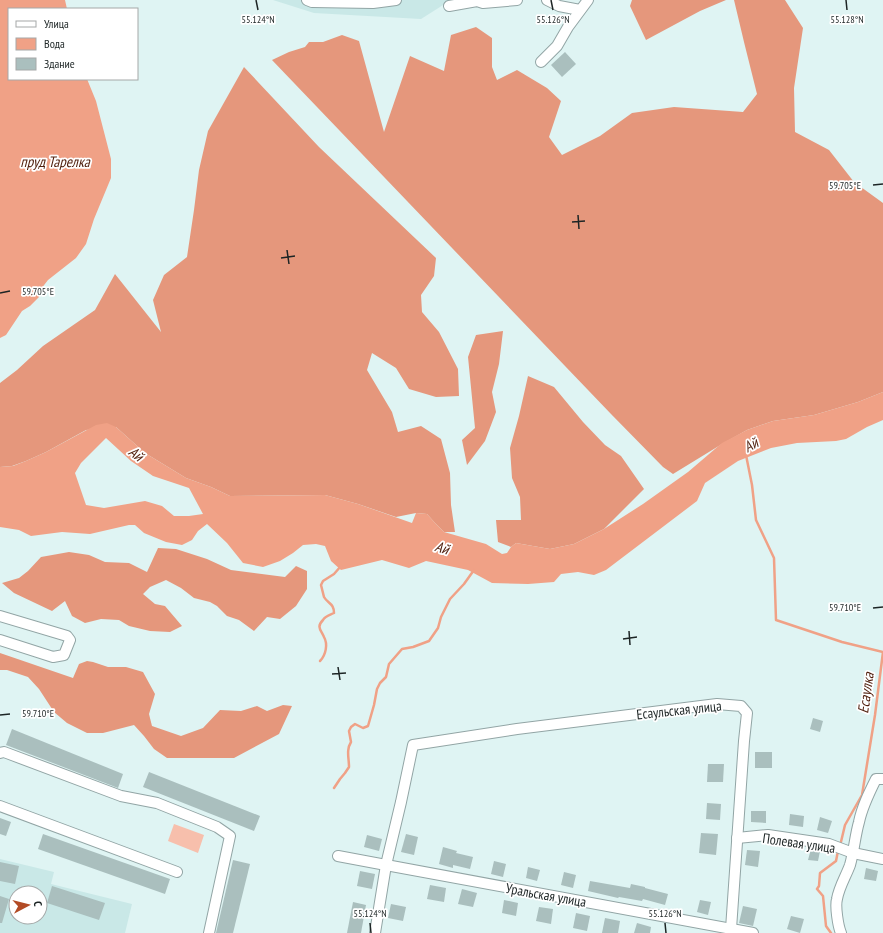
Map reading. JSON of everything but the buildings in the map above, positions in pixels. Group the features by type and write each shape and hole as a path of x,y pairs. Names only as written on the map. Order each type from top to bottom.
{"street":[{"path":"307,0 312,2 373,3 396,0"},
{"path":"449,6 477,2 483,3 517,0"},
{"path":"547,0 559,6 580,10"},
{"path":"541,62 557,46 568,27 588,0"},
{"path":"0,616 67,636 70,640 64,655 53,657 0,640"},
{"name":"Есаульская улица","path":"386,865 413,744 517,729 717,704 741,706 747,713 731,931"},
{"path":"0,753 4,752 121,796 157,802 217,827 230,836 209,933"},
{"path":"841,933 836,901 853,853 859,821 869,792 876,779 883,779"},
{"path":"0,806 177,872"},
{"name":"Полевая улица","path":"737,838 768,835 829,844 853,853 883,859"},
{"name":"Уральская улица","path":"338,856 731,931 753,933"},
{"path":"375,933 386,865"}],"shaded area":[{"path":"273,0 451,0 421,19 314,13"},
{"path":"632,0 726,0 700,11 646,40 630,6"},
{"path":"734,0 785,0 803,28 794,88 795,132 829,150 854,182 883,203 883,392 858,402 814,415 773,421 747,430 673,474 663,467 611,414 272,60 289,52 305,47 309,42 323,42 342,35 359,41 384,132 410,56 444,71 451,35 476,27 492,38 492,67 497,80 517,70 547,88 561,101 549,137 562,155 600,136 632,113 674,107 743,112 757,94"},
{"path":"244,67 319,147 436,258 434,276 421,295 422,312 439,332 458,369 459,396 436,397 409,389 396,368 372,353 367,370 392,412 398,432 421,426 441,439 450,473 451,505 455,532 444,532 427,514 416,513 396,517 325,495 230,496 186,478 145,453 116,427 86,430 26,461 12,466 0,467 0,383 17,370 43,346 95,310 115,274 161,332 153,300 164,275 187,257 199,170 208,131"},
{"path":"503,331 499,364 492,392 496,412 485,441 467,465 462,440 475,428 468,357 476,335"},
{"path":"528,376 554,387 583,422 605,445 621,456 644,489 604,529 574,544 550,549 516,543 511,547 498,542 496,520 521,520 520,497 512,478 510,448"},
{"path":"158,548 176,549 207,559 231,570 285,577 296,566 307,571 307,589 296,606 280,619 267,617 254,631 239,620 227,616 217,606 210,602 194,598 181,588 166,580 150,587 143,594 155,604 165,606 182,626 170,632 150,631 129,626 119,620 101,619 85,623 72,616 65,601 52,611 14,593 2,583 19,578 41,557 69,552 89,555 105,562 129,563 147,572"},
{"path":"0,653 73,678 79,664 87,661 108,667 126,667 143,672 155,694 149,714 152,726 181,736 203,728 220,710 241,711 257,706 267,711 283,705 292,706 279,734 234,758 167,758 154,749 134,725 103,733 87,733 67,723 54,712 39,689 28,677 7,670 0,670"},
{"path":"174,824 204,835 198,853 168,841"},
{"path":"0,859 54,872 51,884 132,904 125,933 0,933"}],"water":[{"name":"пруд Тарелка","path":"0,0 65,0 67,8 8,8 8,80 87,80 96,101 111,159 111,178 94,219 86,244 76,258 48,280 41,289 39,297 30,306 22,311 6,335 0,338"},
{"name":"Ай","path":"883,392 883,420 846,439 797,443 771,448 738,461 705,483 697,501 606,570 594,575 578,572 561,574 554,582 528,584 492,583 468,570 426,561 409,568 382,560 341,570 331,561 325,546 316,544 303,545 280,561 263,567 243,563 227,543 207,524 198,531 192,540 182,545 166,542 144,533 135,525 90,534 62,532 31,536 19,530 0,527 0,467 13,466 26,461 96,425 107,423 116,427 145,453 186,478 230,496 325,495 358,504 412,523 416,513 427,514 444,532 486,544 502,554 507,553 516,543 550,549 574,544 604,529 643,504 688,472 722,443 747,430 773,421 814,415 858,402","holes":["106,438 131,461 153,476 189,488 203,514 174,516 162,506 145,501 104,508 86,505 75,473 81,463"]}],"waterway":[{"name":"Есаулка","path":"746,455 752,485 756,520 774,558 776,620 842,642 883,652 875,715 862,795 845,825 840,846"},
{"path":"320,661 324,656 326,646 319,627 325,618 334,613 332,605 324,597 321,585 323,581 334,574 341,566"},
{"path":"334,788 349,767 348,751 351,742 349,731 355,724 363,728 368,726 377,689 386,677 389,664 402,649 413,647 429,641 438,628 441,617 450,599 464,584 474,570"},
{"name":"Есаулка","path":"831,933 826,926 823,896 817,889 819,886 820,873 836,861 838,851"}]}
